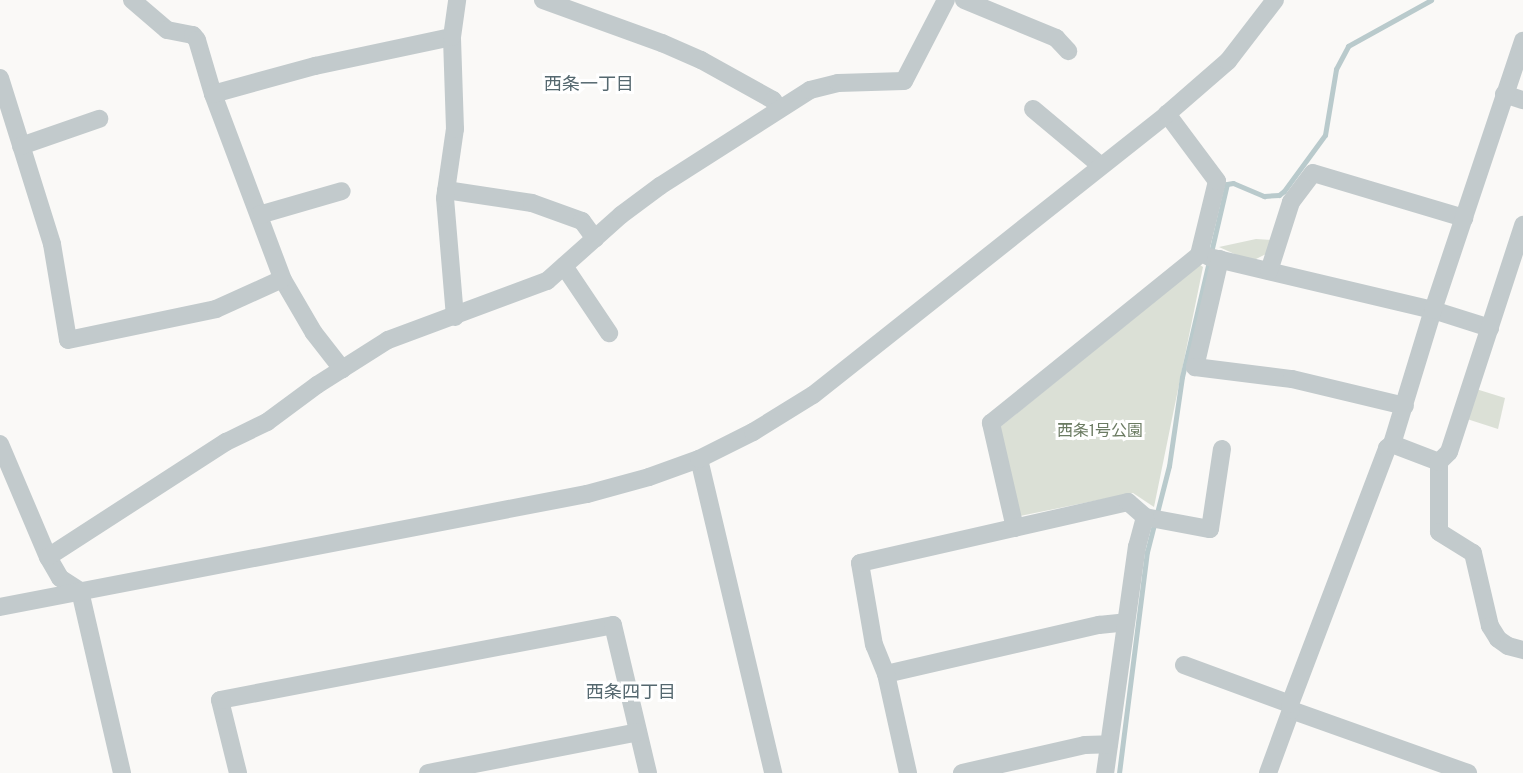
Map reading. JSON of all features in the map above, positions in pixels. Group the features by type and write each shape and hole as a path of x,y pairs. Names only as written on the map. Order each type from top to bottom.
{"street":[{"path":"132,0 167,30 193,35 197,40 213,94 282,279 314,333 342,369"},
{"path":"455,317 446,190 456,110 452,37 457,0"},
{"path":"543,0 662,43 701,60 773,100 779,109"},
{"path":"48,557 226,442 267,422 388,340 531,289 547,281 660,186 810,90 838,82 904,81 946,0"},
{"path":"964,0 1056,38 1068,51"},
{"path":"0,607 587,494 649,477 699,459 753,432 813,395 1167,114 1228,61 1275,0"},
{"path":"213,94 315,66 452,37"},
{"path":"1268,773 1290,707 1387,448 1392,444 1433,310 1523,41"},
{"path":"0,78 52,244 68,340 216,309 282,279"},
{"path":"1504,94 1523,100"},
{"path":"1033,109 1100,165"},
{"path":"1015,528 991,423 1199,255 1217,181 1167,114"},
{"path":"21,146 99,119"},
{"path":"1269,271 1291,202 1313,173 1464,218"},
{"path":"446,190 532,203 582,221 595,239"},
{"path":"259,215 342,192"},
{"path":"1523,225 1449,452 1439,462 1439,532 1473,553 1490,627 1498,639 1508,646 1523,650"},
{"path":"1199,255 1433,310 1490,327"},
{"path":"1220,259 1195,367 1292,379 1405,406"},
{"path":"564,266 609,333"},
{"path":"0,444 48,557 60,578 80,591 122,773"},
{"path":"1392,444 1439,462"},
{"path":"908,773 886,674 874,645 860,563 1128,502 1145,517 1210,529 1222,449"},
{"path":"699,459 773,773"},
{"path":"1105,773 1137,546 1145,517"},
{"path":"886,674 1099,625 1126,622"},
{"path":"238,773 220,700 613,625 648,773"},
{"path":"1184,665 1468,773"},
{"path":"428,773 638,732"},
{"path":"962,773 1085,745 1109,744"}],"green space":[{"path":"1256,239 1272,240 1268,253 1254,260 1219,247"},
{"name":"西条1号公園","path":"1200,265 1203,267 1154,507 1133,493 1020,516 1000,427"},
{"path":"1476,389 1505,398 1498,429 1467,419"}],"waterway":[{"path":"1119,773 1147,552 1169,466 1182,377 1227,184 1233,183 1264,196 1279,195 1284,191 1325,135 1336,69 1348,46 1431,0"}],"district":[{"name":"西条一丁目","path":"589,86"},
{"name":"西条四丁目","path":"631,694"}]}
